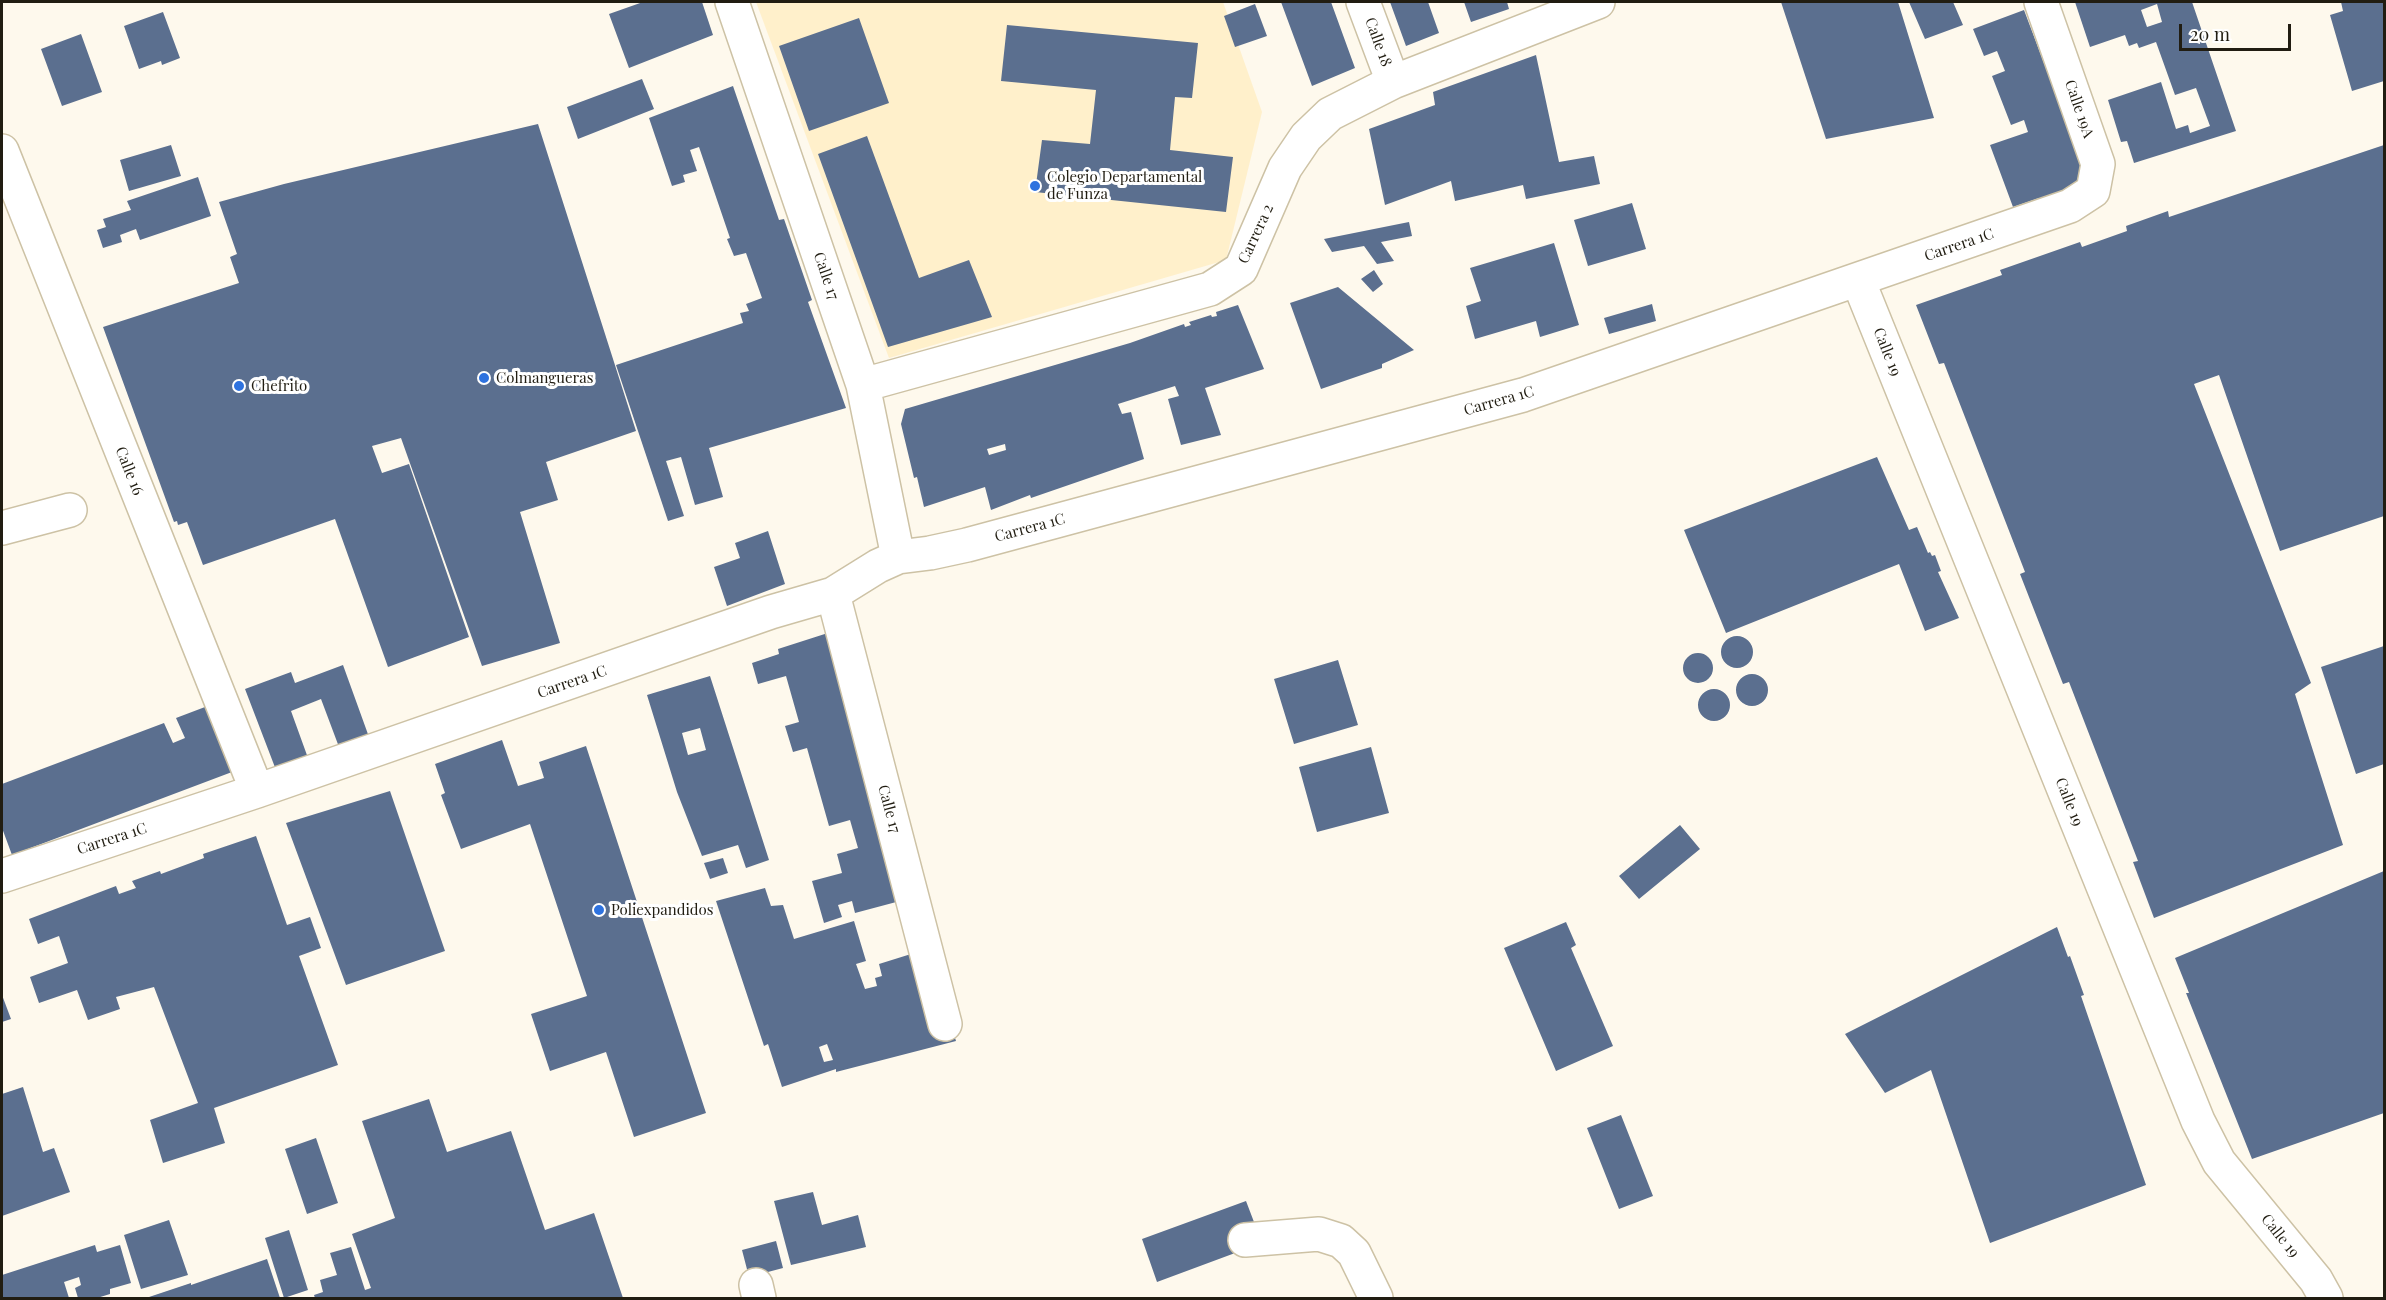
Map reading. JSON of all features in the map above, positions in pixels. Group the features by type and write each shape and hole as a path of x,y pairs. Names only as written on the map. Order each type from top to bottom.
{"street":[{"name":"Calle 17","path":"732,2 863,385 898,557"},
{"name":"Calle 18","path":"1363,2 1393,82"},
{"name":"Carrera 2","path":"863,385 1210,290 1241,269 1285,168 1306,137 1330,114 1393,82 1598,2"},
{"name":"Calle 19A","path":"2042,2 2098,164 2093,191 2070,206"},
{"name":"Calle 16","path":"2,151 257,791"},
{"name":"Carrera 1C","path":"2,876 257,791 771,612 833,594 878,566 898,557 967,545 1523,395 2070,206"},
{"name":"Calle 19","path":"1858,280 2198,1121 2219,1162 2316,1280 2326,1299"},
{"path":"2,528 70,510"},
{"name":"Calle 17","path":"833,594 945,1023"},
{"path":"1245,1240 1319,1234 1341,1241 1354,1253 1377,1299"}],"shaded area":[{"name":"Colegio Departamental de Funza","path":"756,2 1223,2 1262,112 1226,260 889,358"}],"building":[{"path":"643,2 702,2 713,35 629,68 609,14"},
{"path":"1281,2 1331,2 1355,68 1312,86"},
{"path":"1390,2 1428,2 1439,33 1406,46"},
{"path":"1464,2 1507,2 1509,9 1471,22"},
{"path":"1781,2 1898,2 1934,118 1826,139"},
{"path":"1909,2 1953,2 1963,25 1925,39"},
{"path":"2075,2 2192,2 2236,131 2134,163 2127,141 2121,142 2108,100 2161,82 2176,129 2188,125 2190,133 2210,126 2196,88 2175,95 2156,42 2139,48 2137,43 2129,46 2125,35 2090,47","holes":["2157,4 2162,22 2147,27 2141,10"]},
{"path":"2341,2 2384,2 2384,81 2352,91 2330,15 2343,11"},
{"path":"1255,4 1267,36 1235,47 1224,16"},
{"path":"2024,10 2091,188 2043,205 2039,198 2013,207 1990,145 2028,132 2024,120 2011,125 1992,76 2005,71 1997,51 1984,56 1973,29"},
{"path":"163,12 180,58 162,65 161,61 139,69 124,26"},
{"path":"859,18 889,103 809,131 779,46"},
{"path":"1007,25 1198,43 1192,98 1175,97 1170,150 1233,157 1226,212 1035,192 1042,140 1090,144 1096,90 1001,81"},
{"path":"81,34 102,92 62,106 41,49"},
{"path":"1536,55 1559,162 1594,156 1600,184 1526,199 1523,185 1455,201 1451,181 1385,205 1369,129 1435,105 1433,92"},
{"path":"642,79 654,109 578,139 567,107"},
{"path":"733,86 779,220 784,219 812,300 808,302 846,408 709,448 723,497 695,505 681,457 666,461 684,516 668,521 616,365 743,323 740,313 749,311 746,304 762,298 746,253 734,256 699,147 690,150 697,171 683,175 685,182 672,186 649,118"},
{"path":"538,124 636,431 546,462 558,500 520,512 560,643 482,666 401,438 372,446 382,473 409,464 469,637 388,667 335,519 203,565 187,522 178,525 177,521 174,522 103,327 239,283 230,257 237,254 219,202 284,184"},
{"path":"867,136 919,278 969,260 992,317 888,347 818,154"},
{"path":"171,145 181,176 129,191 120,160"},
{"path":"2384,145 2384,516 2280,551 2219,375 2194,384 2311,683 2295,694 2343,845 2154,918 2133,862 2138,861 2069,682 2063,684 2020,574 2025,572 1944,363 1939,364 1916,305 2002,275 2000,270 2080,242 2082,247 2127,231 2126,226 2168,211 2169,217"},
{"path":"198,177 211,216 140,240 136,229 120,235 122,242 103,248 97,230 106,227 103,219 131,210 127,201"},
{"path":"1632,203 1646,249 1588,266 1574,220"},
{"path":"1409,222 1412,236 1381,242 1394,261 1377,264 1364,246 1332,252 1324,239"},
{"path":"1554,243 1579,325 1540,337 1536,321 1475,339 1466,306 1481,301 1470,268"},
{"path":"1374,270 1383,284 1373,292 1361,279"},
{"path":"1338,287 1414,350 1382,364 1382,368 1321,389 1290,303"},
{"path":"1652,304 1656,321 1609,334 1604,318"},
{"path":"1238,305 1264,369 1205,388 1221,435 1181,445 1168,399 1179,396 1175,386 1118,404 1122,414 1131,412 1144,459 1031,498 1030,495 991,510 985,487 924,507 917,477 914,478 901,424 905,409 1130,343 1184,324 1185,327 1191,325 1189,322 1211,315 1212,317 1217,316 1216,312","holes":["1005,444 1006,450 989,455 987,449"]},
{"path":"1877,457 1909,530 1917,527 1928,553 1935,555 1941,571 1938,572 1959,618 1925,631 1899,564 1726,633 1684,530"},
{"path":"768,531 785,584 727,606 714,567 740,558 735,543"},
{"path":"831,632 900,901 855,913 852,901 838,905 842,917 824,923 812,881 842,873 837,854 858,848 850,820 829,826 807,748 793,752 785,726 799,722 786,676 758,684 752,663 779,654 778,649"},
{"path":"1737,636 1748,641 1753,652 1748,663 1737,668 1726,663 1721,652 1726,641"},
{"path":"2384,646 2384,764 2356,774 2321,667"},
{"path":"1698,653 1709,657 1713,668 1709,679 1698,683 1687,679 1683,668 1687,657"},
{"path":"1338,660 1358,725 1294,744 1274,679"},
{"path":"343,665 369,737 339,747 321,699 291,711 308,758 276,770 245,689 291,672 295,683"},
{"path":"1752,674 1763,679 1768,690 1763,701 1752,706 1741,701 1736,690 1741,679"},
{"path":"710,676 769,860 746,868 738,845 702,856 677,792 647,695","holes":["700,728 706,750 688,755 682,733"]},
{"path":"1714,689 1725,694 1730,705 1725,716 1714,721 1703,716 1698,705 1703,694"},
{"path":"205,707 232,772 12,855 2,828 2,784 164,723 173,743 185,738 176,718"},
{"name":"Poliexpandidos","path":"502,740 518,786 544,778 539,762 586,746 706,1113 634,1137 606,1052 550,1071 531,1014 587,996 530,824 461,849 441,795 445,793 435,764"},
{"path":"1371,747 1389,813 1317,832 1299,767"},
{"path":"390,791 445,951 346,985 286,823"},
{"path":"1680,825 1700,849 1639,899 1619,876"},
{"path":"256,836 287,925 310,917 321,948 299,956 338,1065 214,1108 225,1143 163,1163 150,1120 198,1103 154,987 116,997 120,1009 88,1020 77,990 39,1003 30,977 68,963 59,936 38,944 29,919 116,886 119,894 136,888 132,881 160,871 161,874 204,858 203,854"},
{"path":"723,858 728,873 710,879 704,863"},
{"path":"2384,871 2384,1113 2252,1159 2186,993 2189,993 2175,958"},
{"path":"765,888 771,906 783,905 794,939 854,921 866,961 856,964 865,989 877,986 875,978 882,976 879,964 927,949 956,1041 836,1072 836,1069 782,1087 768,1044 764,1046 716,901","holes":["827,1044 833,1060 824,1062 819,1047"]},
{"path":"1566,922 1576,945 1571,948 1613,1046 1556,1071 1504,948"},
{"path":"2057,927 2084,995 2081,996 2146,1185 1990,1243 1931,1070 1885,1093 1845,1034"},
{"path":"2,995 11,1019 2,1022"},
{"path":"23,1087 43,1152 54,1148 70,1192 2,1216 2,1094"},
{"path":"429,1099 447,1152 511,1131 545,1230 594,1213 623,1298 315,1298 314,1295 323,1292 320,1280 337,1275 330,1253 351,1247 365,1290 371,1288 352,1234 395,1218 362,1121"},
{"path":"1621,1115 1653,1196 1619,1209 1587,1128"},
{"path":"316,1138 338,1203 307,1214 285,1149"},
{"path":"813,1192 822,1225 858,1215 866,1247 791,1265 774,1201"},
{"path":"1246,1201 1262,1243 1157,1282 1142,1239"},
{"path":"169,1220 188,1275 141,1289 124,1235"},
{"path":"289,1230 308,1290 284,1298 265,1238"},
{"path":"776,1241 783,1268 749,1277 742,1250"},
{"path":"95,1245 97,1252 120,1245 131,1283 110,1289 110,1294 97,1298 78,1298 75,1288 81,1285 79,1277 64,1282 69,1298 2,1298 2,1275"},
{"path":"267,1259 280,1298 146,1298 191,1283 191,1285"}],"place":[{"name":"Colegio Departamental de Funza","path":"1035,186"},
{"name":"Colmangueras","path":"484,378"},
{"name":"Chefrito","path":"239,386"},
{"name":"Poliexpandidos","path":"599,910"}]}
